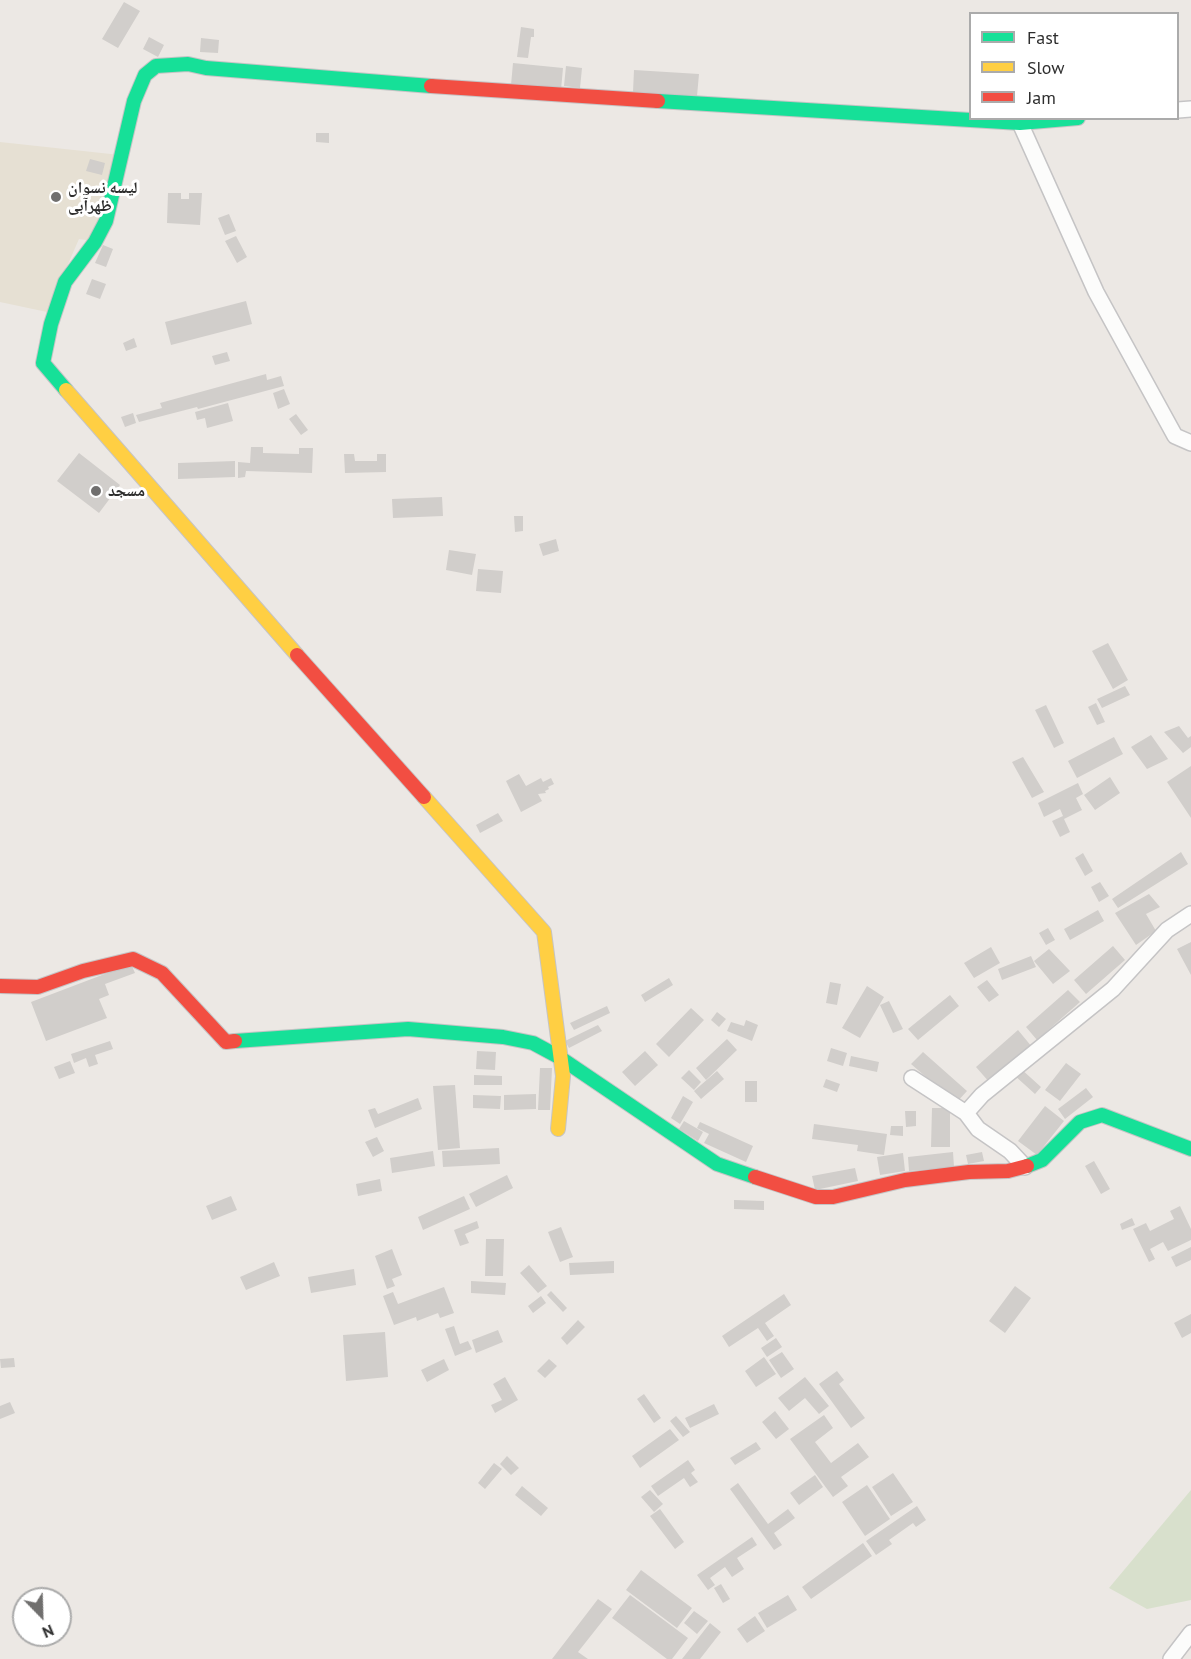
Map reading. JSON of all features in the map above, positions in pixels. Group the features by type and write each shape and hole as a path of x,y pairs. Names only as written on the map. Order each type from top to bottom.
{"street":[{"path":"558,1129 563,1076 544,933 274,629 43,363 51,324 65,282 95,242 106,221 134,102 145,75 156,66 188,64 206,68 391,84 969,120"},
{"path":"972,120 1020,123 1055,120"},
{"path":"1020,123 1096,292 1175,436 1191,443"},
{"path":"966,1113 982,1095 1113,989 1167,930 1191,914"},
{"path":"0,986 38,987 83,971 133,959 162,973 226,1042 408,1029 503,1037 533,1044 559,1057 717,1164 816,1197 833,1197 905,1179 969,1172 1008,1171 1025,1167 1042,1160 1080,1122 1102,1115 1191,1149"},
{"path":"912,1078 966,1113 978,1130 1010,1151 1025,1167"},
{"path":"1171,1659 1191,1633"}],"shaded area":[{"name":"لیسه نسوان ظهرآبی","path":"0,142 120,155 102,242 79,239 47,312 0,302"}],"green space":[{"path":"1191,1490 1191,1600 1147,1609 1109,1588"}],"building":[{"path":"124,2 140,11 118,48 102,39"},
{"path":"521,27 534,29 528,58 517,57"},
{"path":"149,37 164,45 158,57 143,49"},
{"path":"201,38 219,40 218,53 200,52"},
{"path":"513,63 563,68 561,90 511,85"},
{"path":"566,66 582,68 580,88 564,86"},
{"path":"634,70 699,74 697,96 633,92"},
{"path":"316,133 329,133 329,143 316,142"},
{"path":"90,159 105,163 102,175 86,171"},
{"path":"168,193 181,193 181,199 189,199 189,193 202,193 200,225 167,223"},
{"path":"229,214 236,231 225,235 218,218"},
{"path":"236,236 247,257 237,263 225,241"},
{"path":"103,245 113,249 106,267 95,263"},
{"path":"92,279 106,284 100,299 86,294"},
{"path":"246,301 252,324 171,345 165,322"},
{"path":"134,338 137,347 126,351 123,343"},
{"path":"227,352 230,361 215,365 212,356"},
{"path":"266,374 267,380 281,376 284,386 139,422 136,415 162,408 160,403"},
{"path":"284,389 290,404 278,409 273,393"},
{"path":"228,403 233,421 207,428 205,418 197,420 195,412"},
{"path":"133,413 136,423 125,427 121,417"},
{"path":"296,414 308,430 301,435 289,419"},
{"path":"251,447 263,447 263,453 299,454 299,448 313,448 312,473 246,471 245,477 238,478 238,462 250,463"},
{"path":"79,453 120,485 99,513 57,481"},
{"path":"344,454 354,454 355,461 377,461 377,454 386,454 386,472 345,473"},
{"path":"235,461 235,477 178,479 178,463"},
{"path":"442,497 443,516 393,518 392,499"},
{"path":"514,516 523,516 523,531 515,532"},
{"path":"556,539 559,551 543,556 539,544"},
{"path":"449,550 476,554 472,575 446,570"},
{"path":"478,569 503,571 501,593 476,591"},
{"path":"1108,643 1128,680 1113,689 1092,651"},
{"path":"1125,686 1130,695 1102,708 1097,699"},
{"path":"1096,703 1105,722 1097,725 1088,707"},
{"path":"1046,705 1064,743 1054,748 1035,710"},
{"path":"1179,726 1188,738 1191,736 1191,747 1183,753 1164,732"},
{"path":"1151,735 1168,759 1147,769 1131,747"},
{"path":"1114,737 1123,754 1077,778 1068,761"},
{"path":"1023,757 1044,792 1032,798 1012,762"},
{"path":"1191,766 1191,818 1167,782"},
{"path":"519,774 526,786 541,778 543,782 551,778 554,784 548,787 546,793 538,794 542,801 521,812 506,781"},
{"path":"1110,777 1120,793 1095,810 1084,795"},
{"path":"1078,783 1083,794 1076,798 1082,810 1064,819 1070,832 1060,837 1052,821 1063,816 1060,809 1044,817 1038,803"},
{"path":"498,813 503,821 480,833 476,825"},
{"path":"1181,852 1188,864 1118,908 1112,899"},
{"path":"1083,853 1093,871 1085,876 1075,858"},
{"path":"1100,882 1109,896 1099,902 1091,887"},
{"path":"1149,894 1160,907 1146,914 1156,931 1136,945 1115,913"},
{"path":"1098,910 1104,921 1070,940 1064,929"},
{"path":"1048,928 1055,940 1046,945 1039,933"},
{"path":"1191,942 1191,975 1177,949"},
{"path":"1113,946 1125,960 1086,994 1074,980"},
{"path":"991,947 1000,963 974,978 964,963"},
{"path":"1049,949 1070,971 1053,984 1034,961"},
{"path":"1031,956 1036,967 1002,980 998,969"},
{"path":"131,964 135,973 105,984 109,995 99,999 107,1018 46,1041 31,1002"},
{"path":"669,978 673,985 645,1002 641,995"},
{"path":"987,980 999,995 989,1002 977,987"},
{"path":"830,982 841,984 837,1005 826,1003"},
{"path":"867,986 884,997 860,1038 842,1028"},
{"path":"1068,990 1080,1002 1037,1040 1026,1027"},
{"path":"950,995 959,1006 918,1040 908,1029"},
{"path":"889,1001 903,1029 893,1033 880,1005"},
{"path":"607,1006 610,1013 574,1030 570,1023"},
{"path":"691,1008 704,1020 669,1057 656,1044"},
{"path":"717,1012 726,1019 719,1027 711,1020"},
{"path":"746,1020 758,1025 752,1041 727,1031 731,1022 744,1026"},
{"path":"598,1025 602,1031 569,1048 565,1041"},
{"path":"1018,1030 1032,1047 990,1083 976,1067"},
{"path":"727,1039 737,1050 706,1080 696,1068"},
{"path":"110,1041 113,1049 95,1055 98,1064 89,1067 86,1058 74,1063 71,1054"},
{"path":"831,1048 847,1053 843,1066 827,1061"},
{"path":"477,1051 496,1052 495,1070 476,1069"},
{"path":"645,1051 658,1065 635,1086 622,1072"},
{"path":"923,1052 967,1091 956,1103 911,1064"},
{"path":"851,1056 879,1062 877,1072 849,1066"},
{"path":"70,1061 75,1073 59,1079 54,1067"},
{"path":"1066,1063 1081,1074 1060,1101 1045,1090"},
{"path":"540,1068 552,1068 550,1110 538,1110"},
{"path":"1020,1068 1041,1087 1035,1094 1014,1075"},
{"path":"689,1070 701,1082 694,1090 681,1078"},
{"path":"717,1071 724,1079 701,1099 694,1091"},
{"path":"474,1075 502,1076 502,1085 474,1085"},
{"path":"826,1079 840,1084 837,1092 823,1087"},
{"path":"745,1081 757,1081 757,1102 745,1102"},
{"path":"455,1085 460,1148 438,1150 433,1086"},
{"path":"1086,1088 1093,1097 1065,1119 1058,1109"},
{"path":"536,1094 536,1109 504,1110 504,1095"},
{"path":"473,1095 501,1096 500,1109 473,1108"},
{"path":"683,1096 693,1102 680,1124 671,1118"},
{"path":"418,1098 422,1109 375,1128 368,1110 375,1108 378,1114"},
{"path":"1045,1106 1064,1121 1037,1155 1018,1141"},
{"path":"932,1108 950,1108 950,1147 931,1147"},
{"path":"905,1111 916,1111 916,1126 906,1127"},
{"path":"684,1121 703,1132 698,1141 679,1129"},
{"path":"700,1122 753,1146 746,1162 704,1143 709,1134 697,1128"},
{"path":"814,1124 887,1134 884,1155 857,1151 858,1145 812,1139"},
{"path":"891,1126 903,1126 903,1136 890,1135"},
{"path":"377,1137 384,1151 373,1157 365,1142"},
{"path":"499,1148 500,1164 443,1167 442,1151"},
{"path":"433,1151 435,1166 392,1173 390,1158"},
{"path":"953,1152 954,1167 909,1171 908,1157"},
{"path":"982,1152 984,1161 968,1164 966,1155"},
{"path":"903,1153 905,1171 880,1175 877,1157"},
{"path":"1094,1161 1110,1189 1101,1194 1085,1166"},
{"path":"855,1168 858,1181 815,1190 812,1176"},
{"path":"507,1175 513,1188 476,1207 469,1194"},
{"path":"380,1179 382,1191 358,1196 356,1184"},
{"path":"231,1196 237,1210 212,1220 206,1206"},
{"path":"464,1196 470,1209 423,1230 418,1217"},
{"path":"734,1200 764,1201 764,1210 734,1209"},
{"path":"1180,1206 1191,1229 1191,1240 1168,1251 1163,1242 1150,1249 1155,1259 1149,1262 1133,1229 1146,1223 1150,1231 1174,1219 1170,1211"},
{"path":"1132,1218 1135,1225 1122,1230 1120,1224"},
{"path":"477,1221 479,1228 465,1234 469,1243 460,1246 454,1230"},
{"path":"561,1227 573,1257 560,1262 548,1232"},
{"path":"486,1239 504,1239 503,1276 485,1276"},
{"path":"1191,1247 1191,1260 1176,1267 1171,1257"},
{"path":"392,1249 402,1275 392,1279 395,1286 387,1289 375,1256"},
{"path":"614,1261 614,1273 570,1275 569,1263"},
{"path":"274,1262 280,1276 246,1290 240,1277"},
{"path":"529,1265 547,1286 538,1293 520,1273"},
{"path":"354,1269 356,1285 311,1293 308,1277"},
{"path":"471,1281 506,1283 505,1295 471,1293"},
{"path":"1015,1286 1031,1298 1005,1333 989,1321"},
{"path":"444,1287 454,1313 440,1318 438,1313 417,1321 416,1317 394,1325 383,1296 393,1292 398,1304"},
{"path":"551,1291 567,1308 563,1312 547,1295"},
{"path":"784,1294 791,1305 765,1323 774,1336 767,1341 758,1328 729,1347 722,1336"},
{"path":"541,1296 546,1303 533,1313 528,1306"},
{"path":"1191,1314 1191,1333 1182,1338 1174,1323"},
{"path":"578,1320 585,1327 567,1345 561,1338"},
{"path":"454,1326 460,1344 468,1341 472,1349 455,1356 445,1329"},
{"path":"498,1330 503,1342 476,1353 472,1340"},
{"path":"385,1332 388,1377 346,1381 343,1335"},
{"path":"776,1338 782,1347 767,1357 761,1348"},
{"path":"782,1352 794,1369 781,1378 769,1360"},
{"path":"764,1357 776,1374 756,1387 745,1371"},
{"path":"14,1358 15,1367 1,1368 0,1359"},
{"path":"444,1359 449,1370 427,1382 421,1370"},
{"path":"549,1359 557,1366 545,1378 537,1371"},
{"path":"837,1371 844,1380 839,1384 865,1418 851,1428 819,1384"},
{"path":"505,1377 518,1400 495,1413 491,1405 502,1400 493,1384"},
{"path":"805,1377 829,1406 819,1414 805,1398 789,1411 778,1398"},
{"path":"644,1394 661,1418 654,1423 637,1399"},
{"path":"10,1402 15,1413 0,1419 0,1406"},
{"path":"714,1404 719,1414 690,1428 685,1418"},
{"path":"775,1411 789,1429 776,1439 762,1422"},
{"path":"824,1415 833,1428 815,1442 831,1463 858,1443 869,1457 841,1477 848,1486 833,1497 790,1439"},
{"path":"676,1416 690,1432 683,1437 670,1421"},
{"path":"670,1429 679,1440 640,1468 632,1456"},
{"path":"756,1442 761,1449 735,1465 730,1458"},
{"path":"507,1456 519,1468 511,1475 500,1464"},
{"path":"688,1460 695,1470 691,1473 698,1482 690,1487 684,1478 658,1496 651,1486"},
{"path":"494,1463 502,1469 485,1489 478,1483"},
{"path":"893,1473 913,1502 891,1516 872,1487"},
{"path":"815,1475 823,1487 799,1505 790,1493"},
{"path":"738,1483 768,1524 788,1509 795,1518 774,1533 782,1545 774,1550 730,1489"},
{"path":"867,1485 890,1519 865,1536 842,1502"},
{"path":"522,1486 548,1508 541,1516 515,1495"},
{"path":"650,1490 663,1504 654,1512 641,1497"},
{"path":"917,1506 926,1520 916,1527 913,1523 889,1540 892,1544 876,1555 866,1541"},
{"path":"660,1509 684,1542 675,1549 650,1516"},
{"path":"752,1537 757,1545 737,1558 744,1569 732,1577 725,1567 710,1578 715,1585 708,1590 697,1575"},
{"path":"863,1543 872,1556 811,1599 802,1587"},
{"path":"641,1570 692,1608 677,1628 626,1590"},
{"path":"721,1584 730,1599 723,1603 714,1588"},
{"path":"630,1595 688,1638 672,1659 667,1659 612,1618"},
{"path":"788,1595 797,1610 767,1628 758,1613"},
{"path":"598,1599 612,1609 578,1652 588,1659 552,1659"},
{"path":"694,1611 708,1621 697,1634 684,1623"},
{"path":"755,1616 765,1631 747,1643 737,1629"},
{"path":"710,1623 721,1632 700,1659 682,1659"}],"traffic: fast":[{"path":"66,390 43,363 51,324 65,282 95,242 106,221 134,101 145,75 156,66 188,64 206,68 431,86"},
{"path":"658,101 969,120"},
{"path":"971,120 1020,123 1055,120"},
{"path":"235,1041 408,1029 503,1037 533,1043 559,1057 717,1164 755,1177"},
{"path":"1027,1166 1042,1160 1080,1122 1102,1115 1191,1149"}],"traffic: slow":[{"path":"66,390 297,655"},
{"path":"424,797 544,932 563,1076 558,1129"}],"traffic: jam":[{"path":"431,86 658,101"},
{"path":"297,655 424,797"},
{"path":"0,986 38,987 83,971 133,959 162,973 226,1042 235,1041"},
{"path":"755,1177 816,1197 833,1197 905,1180 969,1172 1008,1171 1027,1166"}],"place":[{"name":"لیسه نسوان ظهرآبی","path":"56,197"},
{"name":"مسجد","path":"96,491"}]}
